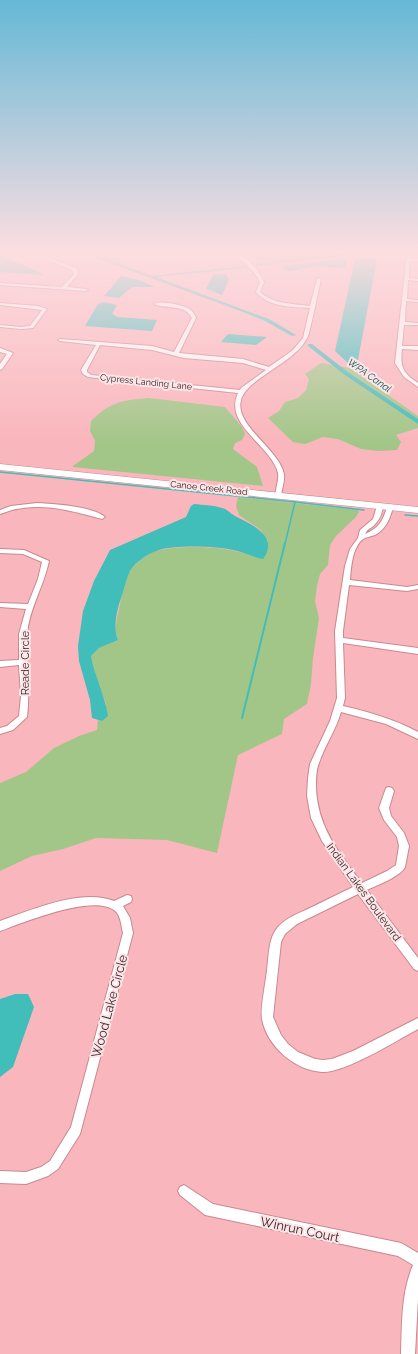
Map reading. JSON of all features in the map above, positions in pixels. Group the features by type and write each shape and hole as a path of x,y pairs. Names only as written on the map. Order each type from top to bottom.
{"main road":[{"name":"Canoe Creek Road","path":"0,467 418,510"}],"street":[{"path":"0,326 21,328 31,327 39,316"},
{"path":"176,354 194,318 193,316"},
{"path":"278,495 281,474 276,462 242,422 237,403 238,396 269,369 295,351 305,338 309,316"},
{"path":"404,316 398,363 400,370 405,377 415,381 418,385"},
{"path":"403,323 418,324"},
{"path":"60,340 152,348 176,354 243,361 269,369"},
{"name":"Cypress Landing Lane","path":"99,343 84,370 85,373 90,376 241,392"},
{"path":"400,347 418,348"},
{"path":"0,350 8,352 10,355 0,368"},
{"path":"0,512 22,505 90,512 102,517"},
{"name":"Indian Lakes Boulevard","path":"362,538 363,530 375,522 379,516 380,506"},
{"name":"Indian Lakes Boulevard","path":"390,507 385,524 372,534 362,538 353,549 348,566 339,640 341,698 334,721 314,764 312,796 316,818 325,838 343,866 418,966"},
{"name":"Reade Circle","path":"0,551 24,552 46,561 30,607 24,633 23,662 26,692 23,717 10,728 0,731"},
{"path":"346,582 407,589 418,587"},
{"path":"0,605 30,607"},
{"path":"339,640 418,651"},
{"path":"0,664 23,662"},
{"path":"338,708 371,715 407,729 418,736"},
{"path":"389,791 384,808 387,817 401,836 404,846 404,855 400,867 390,874 293,921 281,931 276,942 267,1017 270,1029 284,1050 306,1063 322,1066 335,1064 350,1058 418,1023"},
{"path":"0,926 75,902 97,900 116,905 127,899"},
{"name":"Wood Lake Circle","path":"0,1177 26,1178 44,1172 54,1165 76,1130 128,933 123,912 116,905"},
{"name":"Winrun Court","path":"184,1191 210,1210 400,1250 418,1261"},
{"path":"408,1354 414,1279 418,1268"}],"green space":[{"path":"321,363 350,368 418,416 418,428 396,435 401,442 397,450 378,451 361,449 338,439 323,437 305,444 293,442 268,418 279,411 285,402 298,398 306,390 309,379 305,374"},
{"path":"149,398 225,407 242,427 245,434 242,440 235,443 233,449 257,467 263,486 73,467 94,451 95,441 90,431 91,421 104,410 117,403"},
{"path":"238,497 358,510 359,512 355,518 336,536 330,545 328,565 320,574 315,601 319,618 307,704 284,719 282,734 238,755 217,853 167,840 96,838 63,849 32,856 0,871 0,783 26,772 54,748 79,736 97,730 98,720 102,721 106,704 97,680 91,656 99,648 118,640 116,622 124,587 130,571 143,558 152,553 169,548 202,547 224,549 243,553 268,541 261,530 239,515 236,506"}],"water":[{"path":"91,316 116,316 157,320 152,331 85,326"},
{"path":"343,316 366,316 357,365 349,364 335,351"},
{"path":"228,334 267,337 256,345 221,342"},
{"path":"194,504 212,506 227,510 249,523 266,537 268,544 267,551 263,559 225,549 206,547 176,547 155,551 135,564 128,576 118,610 116,634 118,640 99,648 91,656 105,701 108,716 102,721 92,718 90,700 79,661 78,646 83,611 94,581 110,550 186,517 191,506"},
{"path":"15,994 28,994 34,1007 13,1067 0,1077 0,999"}],"waterway":[{"name":"WPA Canal","path":"258,316 294,335"},
{"name":"WPA Canal","path":"310,345 347,374 418,422"},
{"path":"0,472 295,502"},
{"path":"285,544 295,502"},
{"path":"295,502 364,510"},
{"path":"405,515 418,516"},
{"path":"242,718 285,543"}]}
